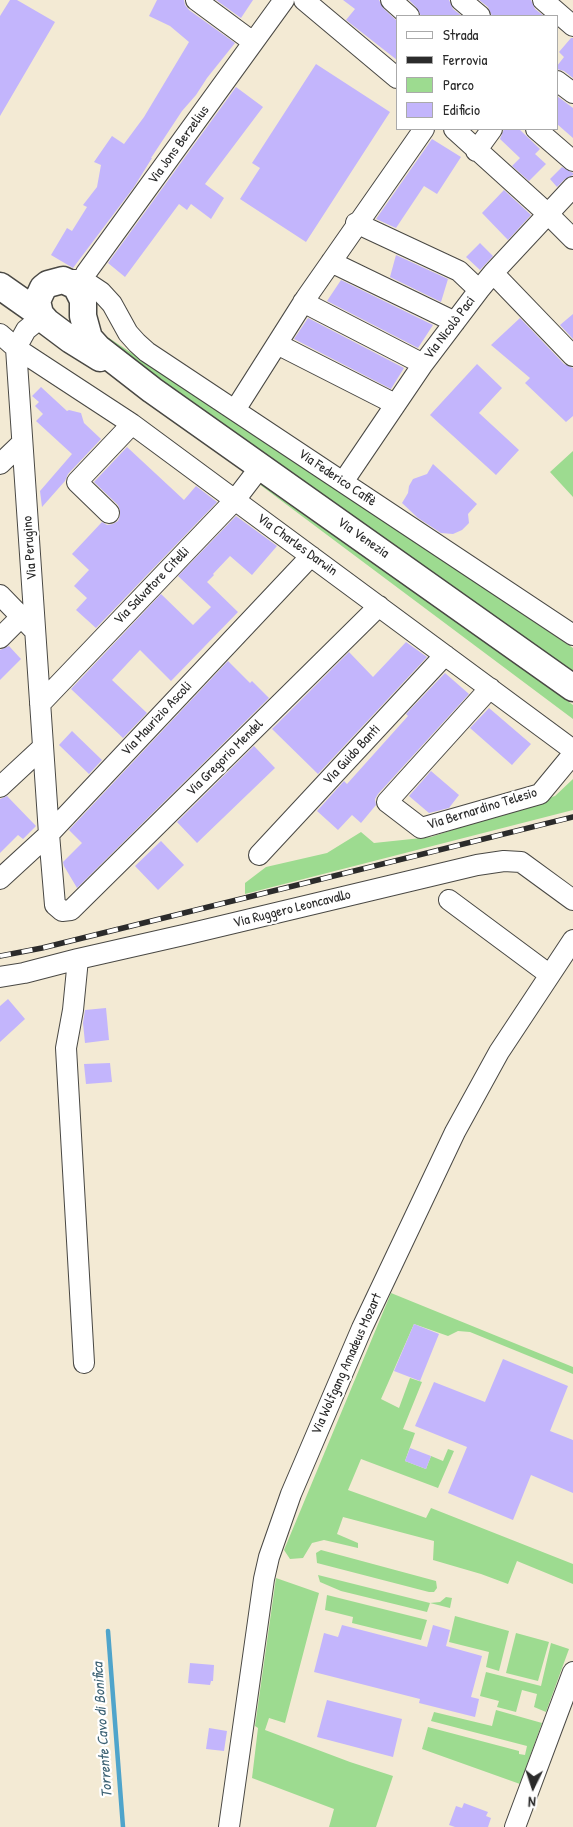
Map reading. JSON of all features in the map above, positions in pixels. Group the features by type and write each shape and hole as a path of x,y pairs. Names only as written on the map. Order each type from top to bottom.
{"main road":[{"path":"0,269 26,281 74,297"},
{"path":"0,286 71,340 152,390"},
{"path":"39,294 74,297 69,324 62,326 43,318 38,308 39,294"},
{"path":"74,297 89,338 98,348 152,390"},
{"name":"Via Venezia","path":"152,390 573,688"}],"street":[{"path":"196,0 254,42"},
{"name":"Via Jons Berzelius","path":"74,297 86,273 284,0"},
{"path":"304,0 396,77"},
{"path":"391,0 408,15"},
{"path":"461,0 479,15"},
{"path":"543,0 567,23"},
{"path":"558,82 573,93"},
{"path":"236,410 303,302 423,130"},
{"path":"455,130 573,239"},
{"path":"476,151 491,130"},
{"path":"537,130 573,161"},
{"name":"Via Nicolò Paci","path":"343,482 423,364 479,290 573,187"},
{"path":"356,224 459,271 479,290"},
{"path":"331,262 455,322"},
{"path":"493,273 573,356"},
{"name":"Via Federico Caffè","path":"74,297 101,292 114,308 128,333 147,352 573,635"},
{"path":"74,297 94,311 114,308"},
{"path":"303,302 423,364"},
{"path":"0,334 16,348 26,330 43,318"},
{"path":"277,344 395,404"},
{"name":"Via Charles Darwin","path":"16,348 132,424 573,750"},
{"name":"Via Perugino","path":"16,348 22,443 28,624 40,704 55,905 62,911 71,910"},
{"path":"109,513 77,482 132,424"},
{"path":"0,464 22,443"},
{"name":"Via Salvatore Citelli","path":"40,704 235,500 261,466"},
{"name":"Via Maurizio Ascoli","path":"0,879 49,834 311,556"},
{"path":"0,594 28,624 0,638"},
{"name":"Via Gregorio Mendel","path":"71,910 379,606"},
{"name":"Via Guido Banti","path":"259,855 446,656"},
{"name":"Via Bernardino Telesio","path":"490,688 387,802 421,828 540,794 573,754"},
{"path":"0,787 43,747"},
{"name":"Via Ruggero Leoncavallo","path":"0,977 24,973 477,865 504,861 521,862 573,900"},
{"path":"449,900 550,975"},
{"name":"Via Wolfgang Amadeus Mozart","path":"229,1827 268,1557 291,1494 362,1328 455,1132 499,1052 573,940"},
{"path":"78,959 73,1010 66,1048 84,1363"},
{"path":"515,1827 573,1672"}],"green space":[{"path":"93,333 109,338 573,648 573,674"},
{"path":"573,451 573,497 550,472"},
{"path":"265,482 278,489 573,705 573,719 259,484"},
{"path":"573,779 573,810 245,894 245,883 266,867 327,853 361,832 374,843 431,837 555,796"},
{"path":"391,1293 573,1367 573,1374 470,1332 458,1331 448,1336 414,1324 381,1399 399,1408 410,1378 422,1382 403,1429 415,1433 405,1461 426,1469 431,1456 443,1461 448,1449 454,1451 438,1488 361,1459 348,1490 426,1518 431,1508 573,1564 573,1584 517,1561 508,1584 433,1560 434,1541 343,1517 337,1534 358,1543 358,1548 324,1540 312,1543 303,1558 290,1559 284,1550"},
{"path":"321,1550 436,1581 437,1588 434,1592 429,1592 317,1563 316,1553"},
{"path":"318,1575 430,1603 427,1612 341,1591 320,1582"},
{"path":"276,1578 319,1593 285,1723 269,1718 265,1730 393,1776 376,1827 329,1827 334,1809 252,1778 258,1728 255,1726"},
{"path":"327,1595 427,1620 421,1640 352,1623 353,1617 325,1610"},
{"path":"446,1597 452,1598 450,1608 430,1603 440,1602"},
{"path":"455,1616 509,1631 499,1671 486,1667 489,1652 449,1642"},
{"path":"516,1633 549,1642 538,1681 506,1673"},
{"path":"551,1643 569,1649 546,1712 534,1707 537,1694 522,1690 516,1712 497,1707 499,1701 480,1696 486,1672 541,1686"},
{"path":"496,1710 542,1723 520,1784 422,1749 428,1727 519,1751 519,1754 525,1755 527,1746 431,1721 434,1712 492,1726"}],"building":[{"path":"10,0 17,0 55,22 0,116 0,16"},
{"path":"157,0 184,0 189,10 235,43 182,111 134,187 73,268 51,255 67,228 72,231 87,207 83,205 97,187 101,165 94,162 112,136 124,144 144,117 189,42 170,26 149,16"},
{"path":"216,0 253,0 241,18"},
{"path":"343,0 379,0 383,8 396,20 396,59 346,20 355,9"},
{"path":"409,0 449,0 453,9 461,15 420,15"},
{"path":"479,0 531,0 535,9 543,15 492,15 488,7"},
{"path":"573,38 573,78 564,71 558,69 558,65 564,57 559,52"},
{"path":"316,64 390,112 306,242 240,199 260,168 252,163"},
{"path":"236,87 263,107 205,184 224,198 211,219 191,204 187,210 179,204 125,277 108,263"},
{"path":"558,97 573,108 573,138 558,125"},
{"path":"504,130 520,130 540,149 535,154 546,164 529,181 512,166 520,158 500,139"},
{"path":"432,139 461,157 437,194 424,186 396,228 376,219"},
{"path":"562,167 573,173 573,175 565,179 557,187 550,179"},
{"path":"504,190 531,215 508,240 482,213"},
{"path":"480,243 493,256 480,270 466,257"},
{"path":"396,255 448,279 441,302 390,277"},
{"path":"341,280 433,325 418,348 327,301"},
{"path":"573,314 573,339 560,325"},
{"path":"308,318 404,368 391,389 294,339"},
{"path":"520,318 564,364 573,368 573,416 566,422 525,383 530,378 491,345"},
{"path":"477,364 502,388 479,413 519,450 496,475 430,415"},
{"path":"41,387 67,411 81,413 84,423 101,439 68,474 65,481 42,507 40,491 72,454 36,421 43,414 35,406 39,402 32,396"},
{"path":"127,447 184,500 196,486 217,502 96,628 76,610 87,598 74,586 89,570 72,554 102,522 107,525 118,521 120,510 118,505 94,482"},
{"path":"433,464 477,504 468,514 469,523 462,530 453,534 441,533 418,518 402,503 413,479 427,474"},
{"path":"236,516 277,546 252,575 230,556 213,574 207,582 238,612 171,681 140,650 112,680 147,713 123,738 71,689 161,594 193,625 211,607 178,576"},
{"path":"406,642 427,657 318,774 272,729 349,652 373,677"},
{"path":"9,646 21,659 0,680 0,650"},
{"path":"228,661 250,683 252,681 269,698 77,888 63,862 82,843 69,830"},
{"path":"445,673 469,694 378,794 375,799 376,805 361,823 352,815 338,830 317,811 344,781 347,784 408,716 406,714"},
{"path":"489,708 531,744 512,765 470,728"},
{"path":"72,731 102,760 89,774 59,745"},
{"path":"254,746 275,768 197,843 177,822"},
{"path":"431,771 459,795 449,808 429,813 409,796"},
{"path":"7,796 36,826 23,839 18,835 0,853 0,799"},
{"path":"161,841 184,865 158,890 135,866"},
{"path":"8,999 25,1019 0,1042 0,1006"},
{"path":"106,1008 109,1040 85,1043 83,1023 85,1010"},
{"path":"110,1063 112,1082 86,1084 84,1064"},
{"path":"414,1324 439,1334 420,1381 394,1371"},
{"path":"503,1359 568,1386 550,1431 573,1440 573,1493 531,1475 513,1520 448,1493 467,1447 415,1426 434,1382 485,1402"},
{"path":"410,1448 431,1456 426,1469 405,1461"},
{"path":"342,1625 427,1647 433,1625 450,1630 446,1646 482,1656 471,1697 479,1699 475,1717 419,1703 420,1699 314,1672 324,1633 338,1637"},
{"path":"190,1663 214,1665 213,1681 211,1681 210,1685 188,1683"},
{"path":"327,1700 402,1719 393,1757 317,1737"},
{"path":"209,1728 227,1731 224,1751 206,1749"},
{"path":"464,1803 488,1812 486,1816 491,1818 488,1827 455,1827 449,1825 456,1806 462,1808"}],"waterway":[{"name":"Torrente Cavo di Bonifica","path":"108,1631 123,1827"}],"railway":[{"path":"0,956 42,948 573,817"}]}
